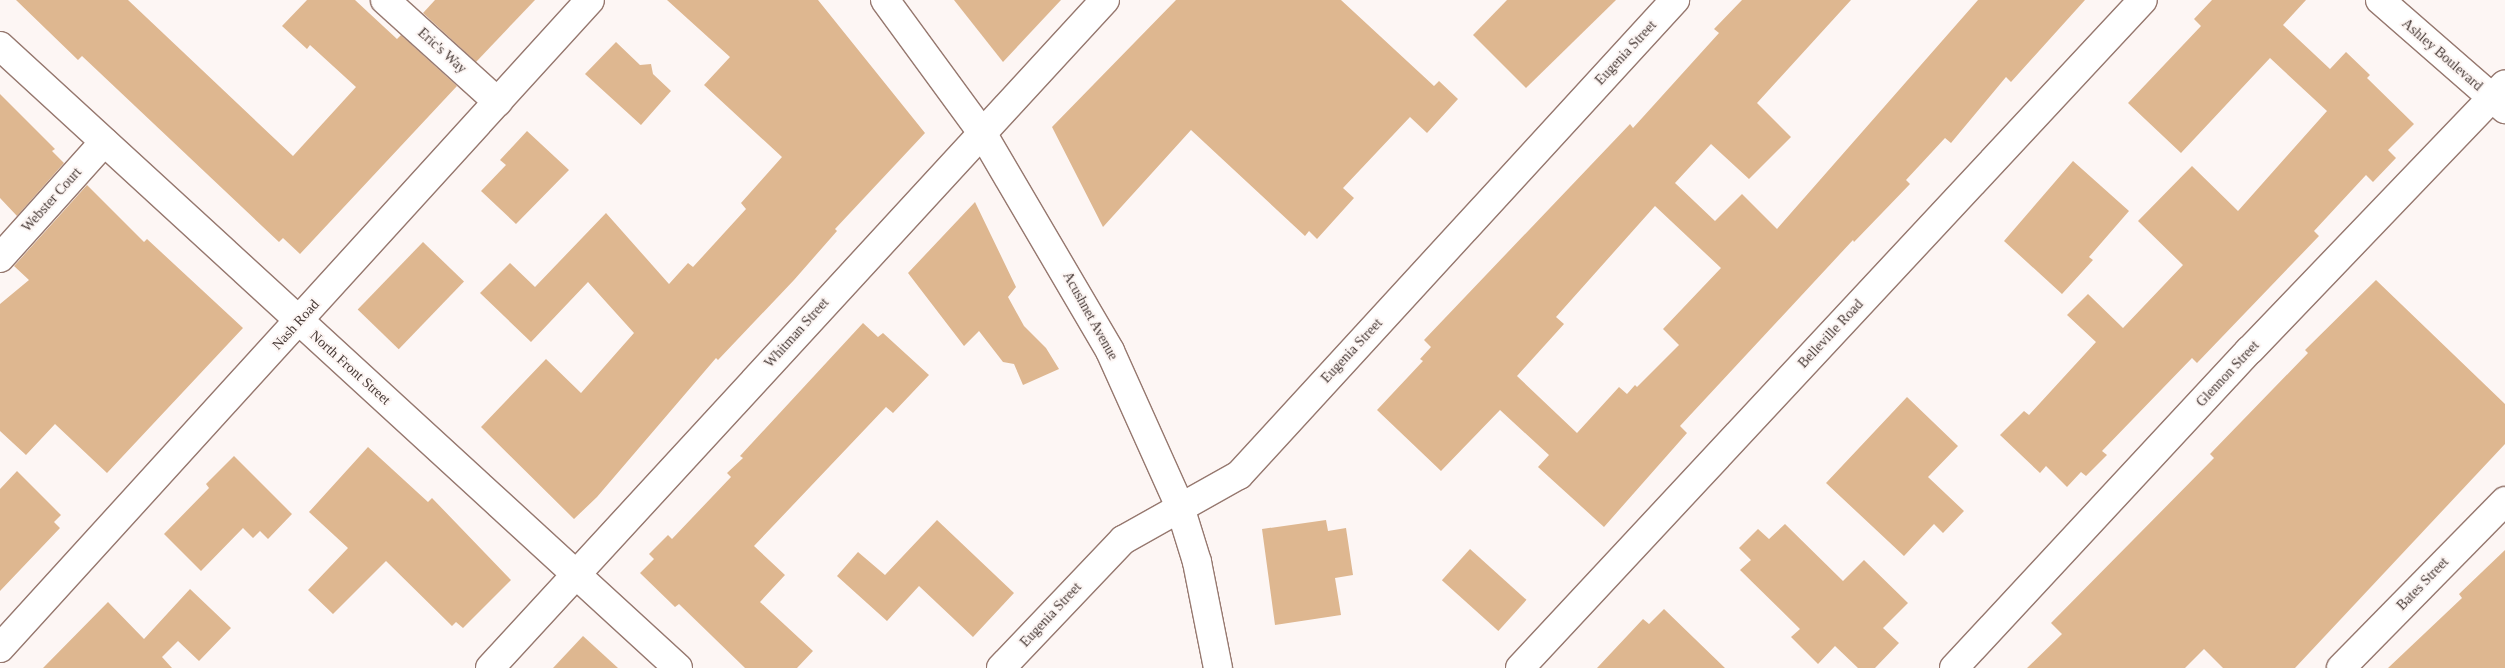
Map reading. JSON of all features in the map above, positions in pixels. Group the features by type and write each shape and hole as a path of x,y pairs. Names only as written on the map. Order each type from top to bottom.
{"street":[{"name":"Eric's Way","path":"386,0 498,102"},
{"name":"Nash Road","path":"0,648 299,322 590,0"},
{"name":"Acushnet Avenue","path":"885,0 981,131 1105,340 1180,507 1197,562 1218,668"},
{"name":"Whitman Street","path":"490,668 981,131 1105,0"},
{"name":"Eugenia Street","path":"1001,668 1123,540 1239,474 1675,0"},
{"name":"Belleville Road","path":"1520,668 2143,0"},
{"name":"Ashley Boulevard","path":"2380,0 2500,97"},
{"name":"North Front Street","path":"0,46 678,668"},
{"name":"Glennon Street","path":"1968,663 2243,358 2500,97"},
{"name":"Webster Court","path":"0,258 104,142"},
{"name":"Bates Street","path":"2341,668 2505,501"}],"building":[{"path":"16,0 128,0 293,156 356,87 310,45 307,49 282,26 307,0 355,0 397,39 401,35 457,86 300,254 283,238 279,242 82,56 78,60"},
{"path":"435,0 535,0 476,62 423,13"},
{"path":"667,0 818,0 925,133 835,229 837,231 794,280 718,360 716,358 597,497 574,519 481,427 546,359 581,393 634,333 588,282 531,342 480,293 510,263 535,287 606,213 669,284 688,263 693,267 746,209 741,203 782,157 704,85 730,57"},
{"path":"954,0 1061,0 1003,62"},
{"path":"1176,0 1341,0 1434,86 1439,81 1458,99 1427,133 1410,117 1343,188 1354,198 1317,239 1309,231 1305,236 1191,130 1103,227 1052,127"},
{"path":"1507,0 1616,0 1526,88 1473,35"},
{"path":"1742,0 1851,0 1757,103 1791,137 1749,179 1711,144 1675,183 1715,221 1742,194 1777,229 1978,0 2085,0 2011,82 2006,77 1951,143 1945,138 1906,180 1910,184 1854,242 1853,240 1680,426 1687,433 1604,527 1538,467 1549,455 1500,410 1441,471 1377,410 1423,361 1420,359 1431,347 1424,340 1630,124 1633,128 1719,33 1714,29","holes":["1655,206 1721,268 1663,329 1679,345 1637,387 1635,385 1627,394 1619,387 1577,433 1517,376 1564,324 1556,317"]},
{"path":"2212,0 2306,0 2283,25 2330,69 2346,52 2370,75 2367,78 2414,124 2388,150 2396,158 2373,182 2366,175 2314,231 2319,236 2197,363 2192,358 2102,451 2107,455 2086,476 2081,472 2067,487 2046,466 2040,473 2000,435 2024,411 2029,415 2096,342 2067,315 2088,294 2123,328 2183,265 2138,221 2192,166 2238,211 2327,111 2270,58 2181,153 2128,103 2201,26 2194,19"},
{"path":"616,42 640,65 651,64 653,74 671,91 641,125 585,74"},
{"path":"0,94 55,149 52,151 64,163 17,216 0,198"},
{"path":"527,131 569,170 516,224 481,191 506,165 500,160"},
{"path":"2073,161 2129,211 2089,257 2093,260 2062,294 2004,241"},
{"path":"87,185 144,242 147,239 243,328 107,473 55,424 26,455 0,431 0,304 29,280 14,266"},
{"path":"975,202 1016,287 1008,297 1024,326 1046,348 1059,369 1023,385 1014,364 1003,362 979,331 964,346 908,273"},
{"path":"423,242 464,282 399,349 358,310"},
{"path":"2376,280 2505,404 2505,444 2295,668 2223,668 2204,649 2185,668 2027,668 2062,634 2051,623 2214,458 2210,454 2308,353 2305,350"},
{"path":"863,323 878,337 883,333 929,375 893,413 886,407 754,546 785,575 760,602 813,651 797,668 745,668 679,604 675,607 640,573 654,559 649,554 668,535 672,539 731,477 727,473 743,458 740,456"},
{"path":"1907,397 1958,446 1928,477 1964,511 1943,533 1934,524 1904,556 1826,483"},
{"path":"368,447 428,502 432,498 511,580 463,628 456,622 452,626 386,561 333,614 308,590 348,548 309,512"},
{"path":"234,456 292,514 268,539 260,531 253,538 243,528 201,571 164,534 209,488 206,484"},
{"path":"17,471 61,515 54,522 60,528 0,591 0,489"},
{"path":"937,520 1014,593 973,637 919,586 887,621 837,576 858,552 885,575"},
{"path":"1326,520 1328,531 1346,528 1353,575 1335,578 1341,615 1275,625 1262,529"},
{"path":"1785,524 1843,581 1864,560 1908,603 1883,628 1899,643 1875,668 1858,668 1835,646 1818,664 1791,637 1800,629 1740,570 1751,560 1739,548 1758,529 1769,539"},
{"path":"1470,549 1526,600 1498,631 1442,580"},
{"path":"2505,550 2505,668 2388,668 2462,598 2459,594"},
{"path":"190,589 231,628 199,661 178,641 162,657 172,668 43,668 108,602 144,639"},
{"path":"1664,609 1725,668 1597,668 1643,619 1649,624"},
{"path":"583,636 618,668 553,668"}]}
